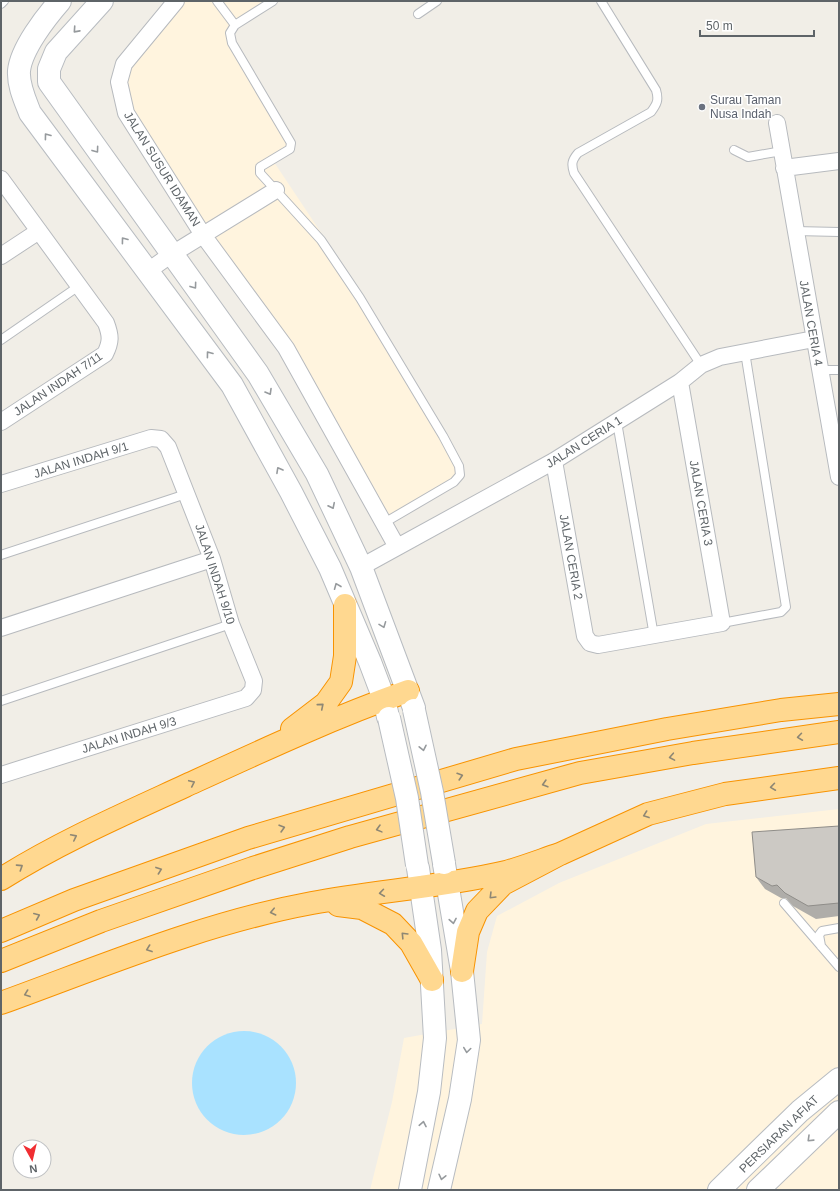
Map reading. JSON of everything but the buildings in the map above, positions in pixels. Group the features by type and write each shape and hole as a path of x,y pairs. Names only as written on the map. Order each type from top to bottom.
{"highway":[{"path":"268,747 326,703 341,682 345,656 345,605"},
{"path":"1,880 39,855 101,823 268,747 411,700"},
{"path":"1,931 74,900 248,838 516,759 675,728 781,710 839,704"},
{"path":"1,961 101,920 260,866 350,837 580,773 693,753 839,732"},
{"path":"462,971 468,932 477,911 503,884 560,854 648,814 725,794 839,778"},
{"path":"1,1003 179,938 311,903 421,887 446,872 507,871 560,854"},
{"path":"311,903 362,908 393,924 411,943 432,980"}],"main road":[{"path":"102,1 56,52 50,69 49,82 258,374 317,474 361,567 411,700 432,792 446,872 462,971 469,1040 460,1099 439,1190"},
{"path":"56,3 24,54 20,71 21,88 30,113 232,385 330,568 386,709 407,798 421,887 432,980 435,1038 429,1092 410,1190"},
{"name":"PERSIARAN AFIAT","path":"719,1190 800,1111 839,1079"},
{"path":"758,1190 839,1112"}],"street":[{"name":"JALAN SUSUR IDAMAN","path":"176,1 124,64 119,82 126,113 203,235 286,348 397,547"},
{"name":"JALAN CERIA 4","path":"777,123 814,339 836,439 839,477"},
{"path":"784,168 839,161"},
{"path":"1,179 79,286"},
{"path":"148,271 172,254 276,190"},
{"path":"1,256 39,231"},
{"name":"JALAN INDAH 7/11","path":"1,422 105,354 110,343 110,334 106,323 79,286"},
{"name":"JALAN CERIA 1","path":"361,567 554,461 680,382 701,365 720,357 814,339"},
{"name":"JALAN CERIA 3","path":"680,382 722,623"},
{"name":"JALAN INDAH 9/1","path":"1,484 151,438 161,439"},
{"name":"JALAN INDAH 9/10","path":"161,439 168,447 212,559 231,624 254,681 253,690"},
{"name":"JALAN CERIA 2","path":"554,461 585,636 590,644 598,645 654,636"},
{"path":"1,628 212,559"},
{"path":"654,636 722,623"},
{"name":"JALAN INDAH 9/3","path":"1,775 246,698 253,690"}],"lane":[{"path":"1,4 4,1"},
{"path":"217,1 235,25"},
{"path":"273,1 235,25 230,33 232,43 291,142 290,149 260,167 260,172 321,240 360,298 443,436 459,466 460,475 454,482 384,523"},
{"path":"418,14 437,1"},
{"path":"601,1 656,90 658,98 656,106 651,112 578,153 573,159 571,166 574,173 701,365"},
{"path":"734,150 748,157 782,151"},
{"path":"795,231 839,232"},
{"path":"1,340 79,286"},
{"path":"722,623 780,612 786,608 745,352"},
{"path":"820,370 839,370"},
{"path":"617,422 654,636"},
{"path":"1,556 186,494"},
{"path":"1,700 231,624"},
{"path":"784,903 839,967"},
{"path":"821,947 819,935 822,931 839,928"},
{"path":"830,957 839,956"}],"shaded area":[{"path":"169,1 279,1 238,27 234,34 236,42 295,141 293,151 274,162 324,237 463,476 455,486 381,528 283,352 121,116 120,60"},
{"path":"839,809 839,1190 370,1190 392,1102 404,1038 482,1024 487,952 497,916 559,883 706,824"}],"water":[{"path":"244,1031 264,1035 281,1046 292,1063 296,1083 292,1103 281,1120 264,1131 244,1135 224,1131 207,1120 196,1103 192,1083 196,1063 207,1046 224,1035"}],"place":[{"name":"Surau Taman Nusa Indah","path":"702,107"}]}
